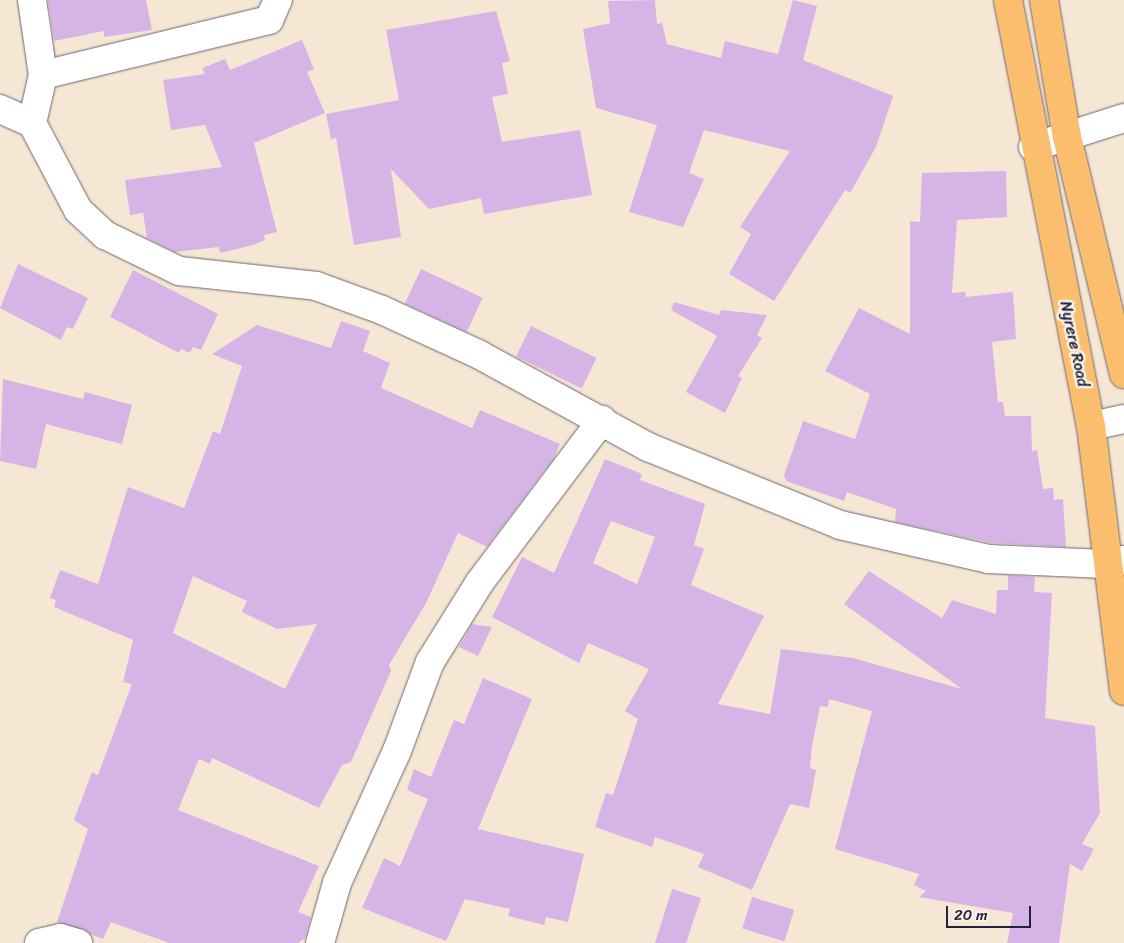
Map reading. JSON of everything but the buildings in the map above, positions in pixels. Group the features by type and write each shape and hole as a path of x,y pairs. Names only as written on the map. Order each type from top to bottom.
{"main road":[{"name":"Nyrere Road","path":"1008,0 1033,147 1091,426 1115,562 1124,688"},
{"path":"1044,0 1066,138 1124,374"}],"street":[{"path":"32,0 43,75 32,122"},
{"path":"43,75 268,20 278,0"},
{"path":"0,109 32,122 78,210 105,234 179,272 316,286 382,310 602,420 648,447 840,525 989,559 1115,562"},
{"path":"1033,147 1124,118"},
{"path":"1091,426 1124,419"},
{"path":"320,943 338,883 397,751 430,662 480,582 602,420"},
{"path":"39,943 60,938 78,943"}]}
